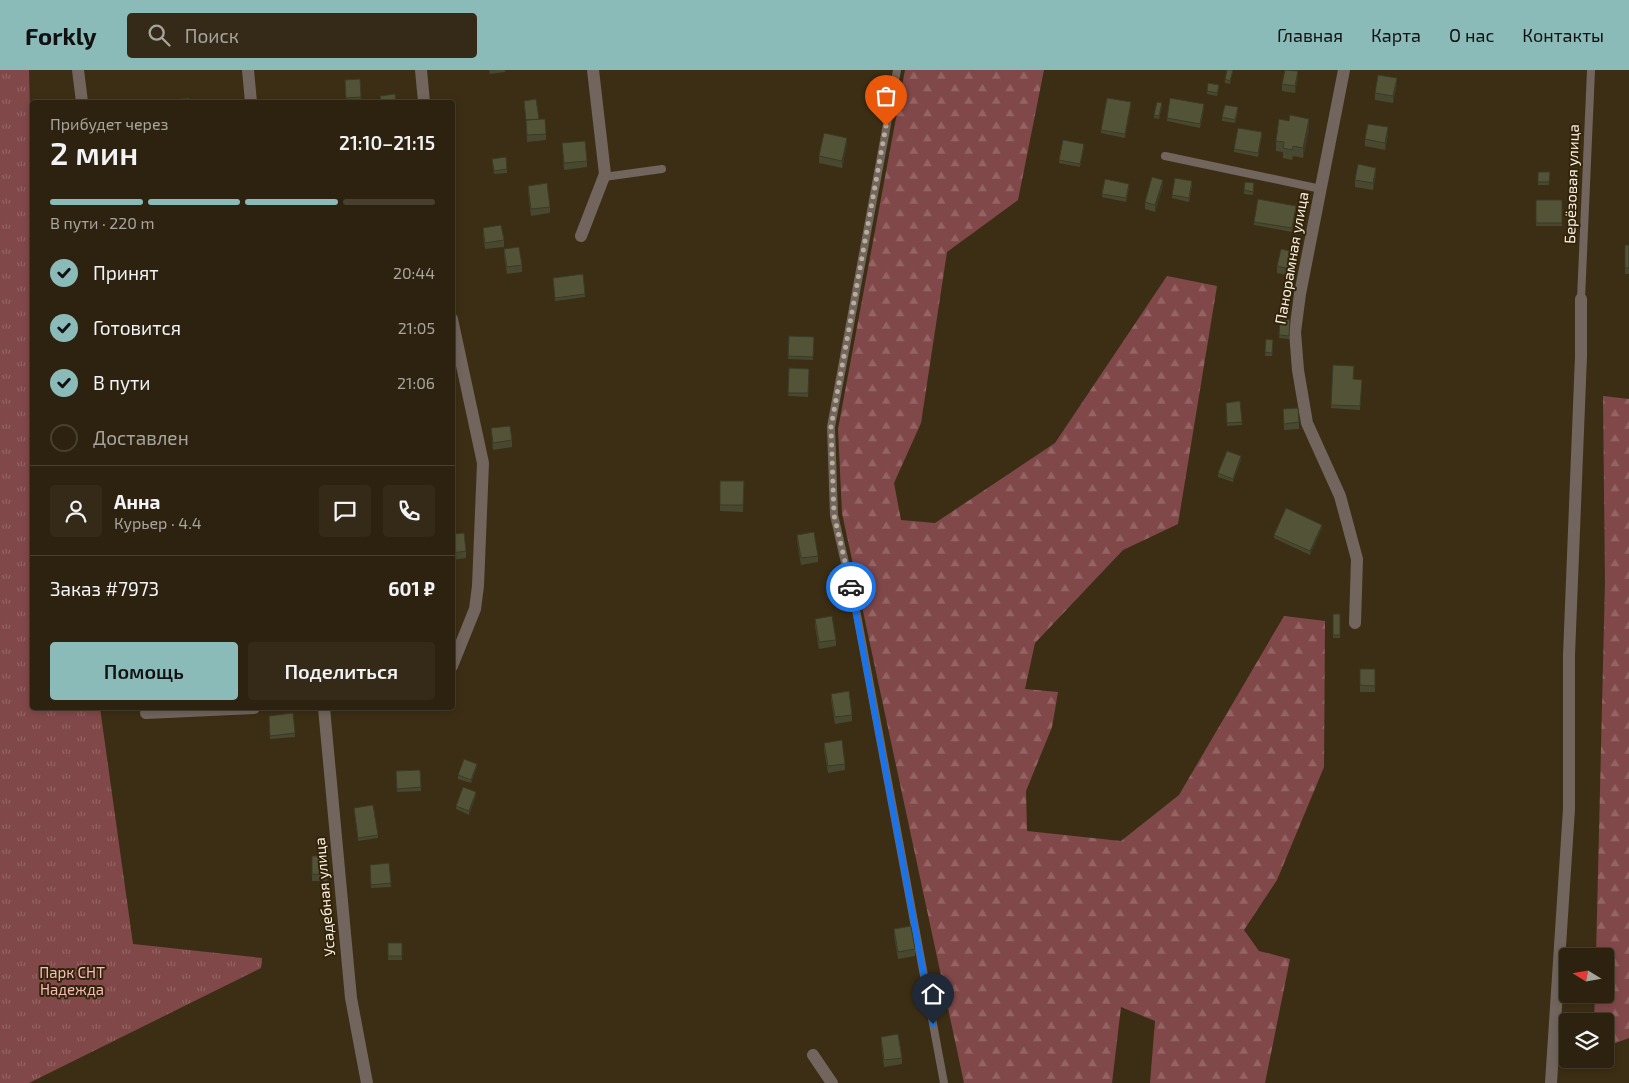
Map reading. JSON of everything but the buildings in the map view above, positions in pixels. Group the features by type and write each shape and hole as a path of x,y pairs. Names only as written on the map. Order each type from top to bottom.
{"street":[{"path":"78,70 82,100"},
{"path":"248,70 251,100"},
{"path":"421,70 424,100"},
{"path":"581,236 605,174 593,70"},
{"name":"Панорамная улица","path":"1344,70 1300,294 1296,332 1298,370 1307,423 1340,496 1357,560 1355,623"},
{"path":"1551,1083 1569,809 1569,655 1581,356 1581,299"},
{"path":"455,333 483,463 478,586 474,609 455,658"},
{"path":"146,713 211,710"},
{"name":"Усадебная улица","path":"324,710 351,998 367,1083"},
{"path":"813,1055 832,1083"}],"lane":[{"path":"897,70 831,427 834,515 857,615 944,1083"},
{"name":"Берёзовая улица","path":"1581,299 1591,70"},
{"path":"1165,156 1320,189"},
{"path":"604,177 662,169"}],"green space":[{"name":"Парк СНТ Надежда","path":"0,70 29,70 30,710 100,710 133,944 262,958 261,968 29,1083 0,1083"},
{"path":"905,70 1044,70 1018,200 947,252 921,423 894,483 901,520 935,523 1055,443 1167,276 1217,286 1178,524 1123,550 1035,643 1025,689 1058,692 1052,727 1026,791 1027,831 1121,841 1179,795 1284,616 1325,621 1324,767 1277,880 1244,930 1259,951 1290,959 1265,1083 1150,1083 1155,1021 1121,1007 1112,1083 964,1083 842,513 838,429"},
{"path":"1603,396 1629,399 1629,1038 1614,1044 1614,1013 1594,1013 1595,1003 1614,1003 1614,948 1596,948 1605,582"}],"way so far":[{"path":"851,587 834,515 831,427 886,126"}],"route":[{"path":"851,587 933,1024"}]}
